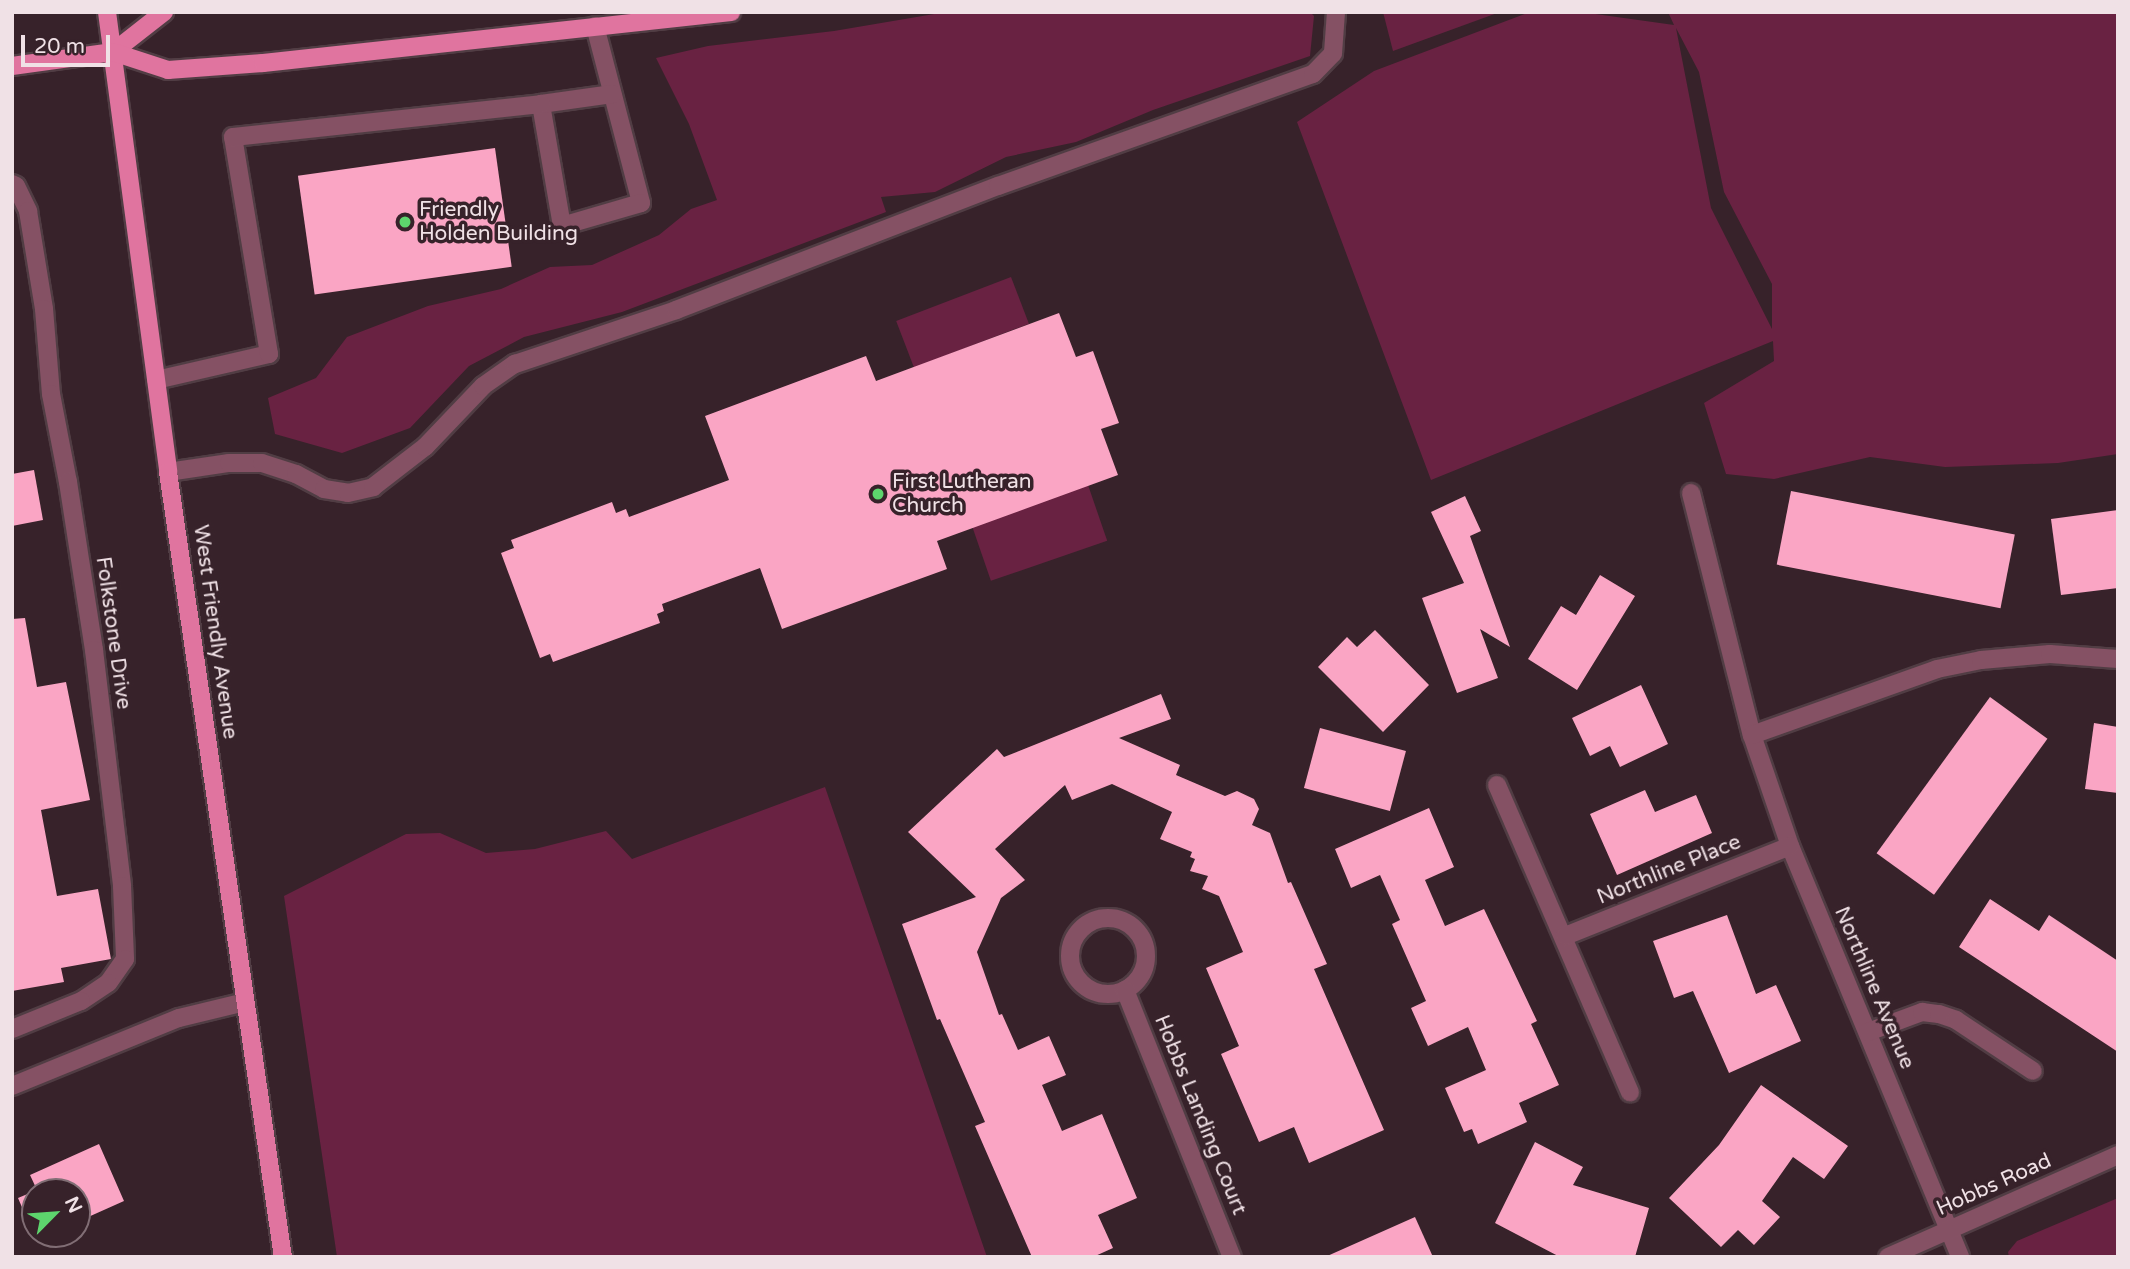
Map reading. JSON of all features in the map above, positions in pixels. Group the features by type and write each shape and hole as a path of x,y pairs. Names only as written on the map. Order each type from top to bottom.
{"main road":[{"name":"West Friendly Avenue","path":"107,12 169,472 283,1257"},
{"path":"113,52 164,12"},
{"path":"12,66 113,52 167,70 263,63 731,12"}],"street":[{"path":"169,472 229,463 262,463 296,474 324,489 348,493 373,487 425,447 482,386 515,364 676,310 998,186 1313,74 1333,53 1336,12"},
{"path":"541,104 562,226 641,203 595,26"},
{"path":"156,380 269,354 233,137 612,94"},
{"name":"Folkstone Drive","path":"12,184 16,186 28,211 44,309 51,394 68,482 94,649 122,886 125,959 108,983 81,1001 12,1029"},
{"name":"Northline Avenue","path":"1691,493 1721,621 1752,734 1790,846 1951,1229 1960,1257"},
{"path":"1752,734 1937,669 1970,662 2050,654 2118,659"},
{"path":"1497,785 1565,936 1630,1092"},
{"name":"Northline Place","path":"1565,936 1790,846"},
{"path":"1111,919 1134,928 1141,938 1146,962 1135,983 1125,990 1101,993 1079,980 1070,957 1072,944 1088,925 1111,919"},
{"name":"Hobbs Landing Court","path":"1125,990 1232,1257"},
{"path":"12,1086 179,1018 245,1002"},
{"path":"1868,1032 1922,1012 1939,1014 1956,1020 2033,1071"},
{"name":"Hobbs Road","path":"1888,1257 2118,1155"}],"shaded area":[{"path":"946,12 1310,12 1314,16 1310,56 1153,110 1076,142 1006,157 935,192 881,197 886,212 622,312 524,337 469,366 410,428 342,453 275,434 268,398 316,378 347,337 428,306 501,289 550,267 592,265 659,235 691,209 717,200 689,124 656,58 708,46 834,31"},
{"path":"1383,12 1500,12 1393,51"},
{"path":"1530,12 1581,12 1674,25 1668,12 2118,12 2118,454 2058,463 1945,467 1870,457 1774,479 1726,474 1704,403 1774,361 1773,341 1431,480 1297,122 1374,71","holes":["1676,28 1699,72 1724,192 1772,284 1772,329 1711,208"]},
{"path":"1011,277 1029,324 914,368 896,321"},
{"path":"1088,485 1107,541 991,581 972,525"},
{"path":"825,787 987,1257 337,1257 284,896 406,834 440,833 486,853 535,849 606,831 632,859"},
{"path":"2118,1198 2118,1257 2009,1257 2008,1252 2017,1241"}],"building":[{"name":"Friendly Holden Building","path":"495,148 512,267 315,295 298,176"},
{"name":"First Lutheran Church","path":"1059,313 1076,357 1093,351 1119,423 1101,429 1118,475 937,541 947,569 782,629 760,568 662,604 664,611 657,614 660,623 553,662 550,654 540,658 501,553 514,548 511,540 612,502 616,513 626,509 629,517 729,480 705,416 866,356 876,381"},
{"path":"34,470 43,520 12,526 12,474"},
{"path":"1791,491 2015,535 2001,608 1777,565"},
{"path":"1465,496 1481,531 1470,536 1510,647 1480,629 1498,678 1457,693 1422,598 1464,583 1431,512"},
{"path":"2118,510 2118,588 2061,595 2051,519"},
{"path":"1600,575 1635,596 1577,690 1528,659 1561,606 1576,615"},
{"path":"25,618 37,687 66,682 90,800 41,810 57,896 98,889 111,959 61,968 64,982 12,991 12,619"},
{"path":"1375,630 1429,685 1383,732 1318,667 1347,637 1357,647"},
{"path":"1641,685 1668,744 1620,767 1610,746 1590,756 1572,718"},
{"path":"1161,694 1171,719 1119,738 1180,765 1176,775 1225,796 1237,791 1254,799 1259,809 1252,825 1270,833 1288,883 1291,882 1327,964 1314,969 1384,1130 1309,1163 1294,1127 1259,1142 1221,1054 1239,1046 1206,968 1243,952 1219,896 1202,889 1208,876 1190,871 1195,859 1190,857 1192,852 1160,839 1172,812 1112,784 1072,800 1065,785 995,849 1025,880 1001,898 977,952 999,1015 1002,1014 1018,1050 1049,1036 1066,1075 1042,1085 1062,1131 1102,1114 1137,1198 1098,1215 1113,1248 1093,1257 1032,1257 975,1126 985,1122 940,1019 937,1020 902,924 976,897 908,832 997,749 1004,757"},
{"path":"1990,697 2047,739 1934,895 1877,853"},
{"path":"2094,723 2118,727 2118,793 2085,789"},
{"path":"1320,728 1406,751 1390,811 1304,788"},
{"path":"1645,790 1655,812 1696,795 1712,833 1617,875 1590,814"},
{"path":"1429,808 1454,867 1425,880 1445,926 1484,909 1537,1021 1531,1024 1559,1085 1519,1103 1527,1122 1478,1144 1472,1129 1464,1132 1445,1088 1486,1070 1468,1027 1428,1046 1411,1008 1426,1001 1392,924 1400,920 1380,875 1351,888 1335,849"},
{"path":"1990,899 2039,931 2049,915 2118,961 2118,1052 1959,947"},
{"path":"1727,915 1756,994 1776,985 1801,1041 1729,1073 1693,991 1674,998 1653,941"},
{"path":"1761,1085 1848,1146 1824,1179 1793,1157 1762,1201 1780,1217 1754,1245 1738,1230 1721,1247 1669,1198 1719,1145"},
{"path":"1535,1142 1583,1167 1573,1185 1649,1208 1635,1257 1560,1257 1495,1223"},
{"path":"99,1144 124,1201 91,1216 91,1178 31,1178 30,1175"},
{"path":"1415,1217 1433,1257 1325,1257"}],"place":[{"name":"Friendly Holden Building","path":"405,222"},
{"name":"First Lutheran Church","path":"878,494"}]}
